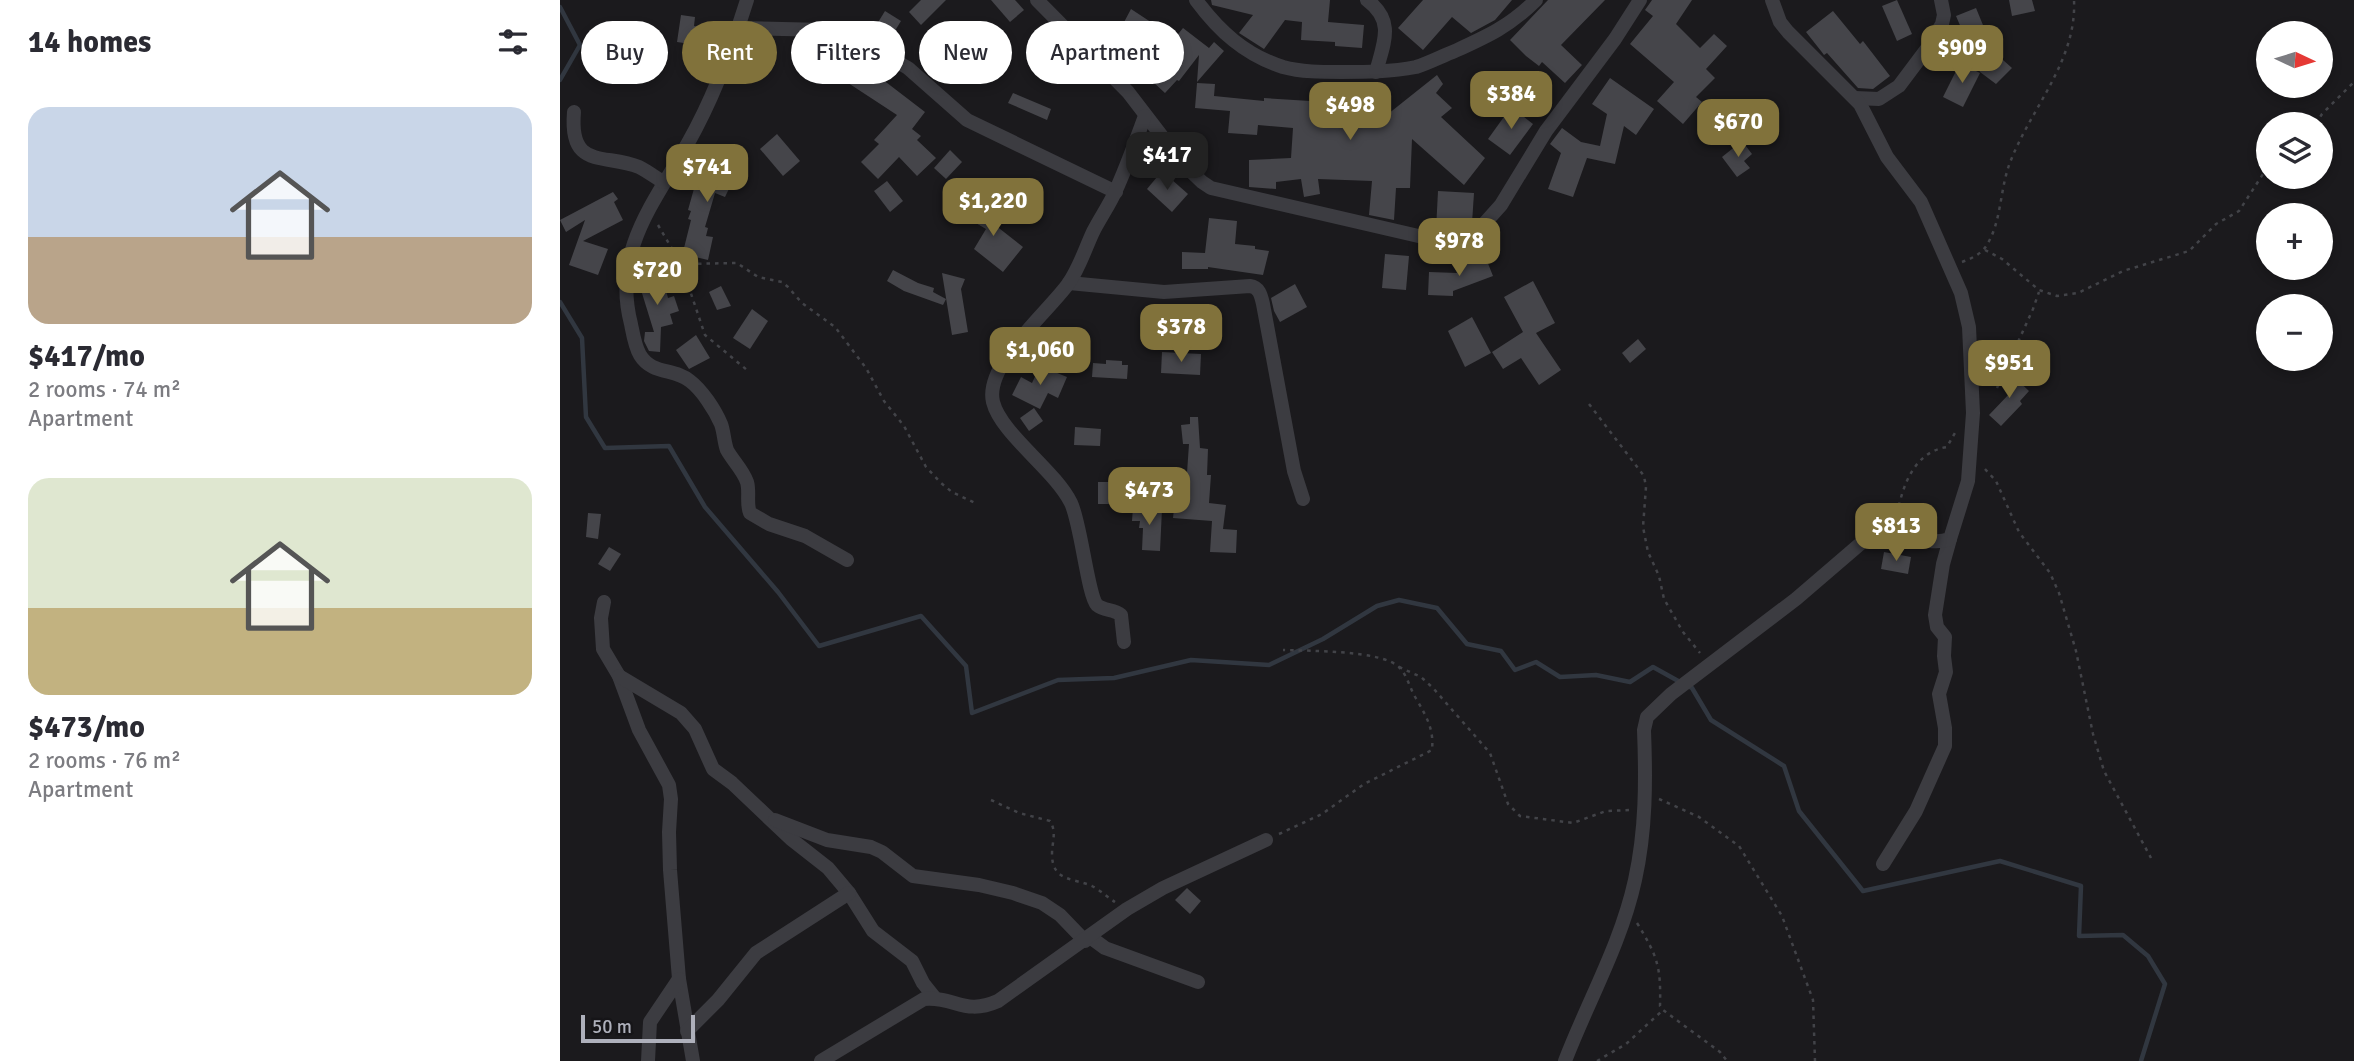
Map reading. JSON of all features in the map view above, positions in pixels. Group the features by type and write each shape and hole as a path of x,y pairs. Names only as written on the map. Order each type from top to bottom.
{"street":[{"path":"740,21 747,0"},
{"path":"1037,0 1114,76 1161,135 1172,154 1211,188 1420,236 1458,242 1475,234 1502,205 1546,131 1615,39 1640,0"},
{"path":"1196,0 1214,26 1236,43 1281,66 1298,70 1376,72 1417,66 1481,40 1517,18 1536,0"},
{"path":"1367,0 1378,9 1384,20 1384,36 1376,72"},
{"path":"1772,0 1780,22 1788,32 1855,98 1887,157 1921,202 1961,293 1969,327 1973,413 1970,459 1965,495 1943,564 1935,615 1937,627 1945,637 1946,672 1939,694 1945,746 1916,811 1883,863"},
{"path":"1855,98 1883,98 1909,76 1942,24 1944,15 1941,0"},
{"path":"777,29 825,30 876,50 908,68 967,120 1115,191"},
{"path":"714,84 688,143 663,181 628,260 628,313 639,354 648,365 657,370 686,378 701,393 721,425 727,449 747,481 750,513 769,524 805,536 847,560"},
{"path":"574,112 572,128 577,142 593,159 638,167 663,181"},
{"path":"1124,642 1121,615 1103,609 1093,599 1082,536 1070,501 1058,483 1002,420 993,401 993,389 1007,359 1069,283 1115,191 1145,116"},
{"path":"1069,283 1164,292 1250,285 1255,287 1263,304 1294,471 1303,499"},
{"path":"1565,1061 1619,932 1635,882 1645,818 1644,730 1647,717 1671,694 1796,599 1874,533 1894,527 1926,542 1951,539"},
{"path":"604,602 601,618 603,649 619,676 639,730 669,785 670,870 679,979 693,1061"},
{"path":"619,676 681,713 695,729 713,769 828,868 849,893 873,932 912,961 923,983 935,998"},
{"path":"768,817 827,840 871,847 882,852 913,876 1013,892 1042,903 1087,939 1198,982"},
{"path":"821,1061 924,999 935,998 970,1008 989,1005 1017,989 1127,909 1164,888 1266,840"},
{"path":"687,1031 718,1000 756,953 849,893"},
{"path":"648,1061 650,1022 679,979"}],"path":[{"path":"1949,266 1984,250 1994,230 2011,158 2067,50 2073,27 2074,0"},
{"path":"2324,112 2354,82"},
{"path":"1984,250 2002,259 2039,290 2057,296 2078,293 2123,271 2189,251 2216,224 2239,211 2256,185"},
{"path":"649,210 681,264 705,335 747,370"},
{"path":"681,264 737,263 758,278 782,282 802,303 835,327 859,358 884,401 905,426 914,447 933,475 952,492 975,503"},
{"path":"1997,388 2034,309 2039,290"},
{"path":"1589,404 1644,476 1646,487 1643,527 1648,552 1659,576 1664,599 1684,632 1710,665"},
{"path":"1894,527 1902,492 1911,473 1931,451 1947,447 1956,431"},
{"path":"1970,459 1991,474 1996,481 2019,532 2050,573 2059,593 2076,651 2093,734 2104,771 2151,858"},
{"path":"1283,650 1332,651 1381,659 1421,677 1490,753 1508,804 1520,816 1573,823 1616,809 1630,810 1645,818"},
{"path":"1266,840 1322,814 1364,784 1432,750 1434,735 1410,689 1407,677 1398,666"},
{"path":"1646,794 1699,817 1739,846 1782,916 1812,1000 1815,1061"},
{"path":"991,800 1019,813 1050,821 1055,831 1053,862 1061,876 1092,886 1127,909"},
{"path":"1636,922 1647,939 1661,972 1662,1010 1720,1052 1727,1061"},
{"path":"1597,1061 1626,1044 1662,1010"}],"building":[{"path":"921,0 946,0 925,21 919,23 909,12"},
{"path":"991,0 1015,0 1024,10 1009,21"},
{"path":"1211,0 1330,0 1328,22 1364,25 1362,48 1335,46 1335,42 1301,40 1302,22 1285,20 1264,49 1239,33 1253,15 1212,5"},
{"path":"1423,0 1512,0 1495,20 1471,33 1452,17 1423,50 1398,28"},
{"path":"1548,0 1605,0 1561,45 1582,65 1565,83 1542,62 1539,66 1526,56 1510,40"},
{"path":"1652,0 1692,0 1676,24 1700,48 1714,34 1727,46 1706,69 1715,78 1696,97 1702,102 1683,124 1657,101 1674,82 1630,44 1653,16 1645,10"},
{"path":"1897,0 1912,34 1897,41 1882,6"},
{"path":"2009,0 2032,0 2035,11 2012,16"},
{"path":"1976,8 1994,52 2012,68 1996,84 1980,72 1956,16"},
{"path":"1131,9 1149,21 1125,21"},
{"path":"885,11 901,21 879,21"},
{"path":"1833,11 1860,44 1863,41 1890,76 1873,89 1858,88 1827,53 1824,55 1806,32"},
{"path":"681,15 695,17 695,21 682,21 682,43 677,42"},
{"path":"1184,29 1209,48 1214,42 1224,51 1197,82 1199,55 1184,74"},
{"path":"1960,63 1980,73 1963,107 1943,97"},
{"path":"1437,75 1443,84 1436,93 1452,108 1441,117 1485,158 1464,185 1412,139 1410,188 1396,188 1394,220 1369,215 1372,181 1318,179 1320,194 1304,197 1301,179 1276,182 1276,189 1249,187 1249,160 1291,158 1293,128 1258,125 1257,135 1228,133 1230,111 1195,108 1197,83 1215,84 1214,96 1264,101 1264,98 1326,102 1326,106 1348,106 1348,114 1388,114"},
{"path":"1610,78 1654,109 1636,135 1624,126 1615,164 1587,158 1573,197 1548,189 1561,153 1550,144 1562,128 1581,142 1600,146 1607,114 1592,104"},
{"path":"850,84 888,84 925,112 912,129 921,136 917,140 936,158 917,176 899,157 878,179 861,162 879,144 874,140 897,115"},
{"path":"1155,84 1173,84 1165,93"},
{"path":"1013,93 1051,109 1047,120 1008,103"},
{"path":"1511,107 1533,124 1510,155 1488,139"},
{"path":"777,134 800,161 783,176 760,149"},
{"path":"1742,141 1752,154 1744,161 1750,168 1737,177 1722,157"},
{"path":"950,150 962,162 946,179 934,168"},
{"path":"716,154 740,166 725,197 715,193 705,227 708,228 706,236 713,237 708,260 687,255 684,248 691,220 688,219 691,211 688,210 695,185 701,171 707,173"},
{"path":"1162,171 1188,194 1172,212 1147,189"},
{"path":"887,181 903,201 890,212 874,191"},
{"path":"1438,191 1474,193 1472,223 1469,227 1458,232 1436,230"},
{"path":"613,192 618,199 614,202 623,220 583,241 608,249 598,275 569,265 585,220 566,232 560,220"},
{"path":"973,201 999,217 995,225 1023,247 1003,272 974,249 986,229 964,216"},
{"path":"1209,218 1237,221 1235,244 1269,251 1263,275 1208,267 1182,269 1182,252 1205,253"},
{"path":"1385,254 1409,256 1406,290 1382,288"},
{"path":"1485,256 1493,276 1453,291 1453,296 1428,295 1429,272 1457,273 1455,268"},
{"path":"893,270 934,288 933,292 946,299 943,305 904,291 887,281"},
{"path":"661,271 668,298 674,296 679,311 670,314 673,324 661,327 660,352 649,351 644,341 645,332 654,332 637,277"},
{"path":"942,273 965,279 961,289 968,332 952,335"},
{"path":"1533,281 1555,323 1536,333 1561,370 1539,385 1521,358 1503,369 1492,352 1523,332 1504,297"},
{"path":"1295,284 1307,307 1280,322 1271,298"},
{"path":"721,286 731,306 717,310 709,292"},
{"path":"752,309 768,321 750,349 733,338"},
{"path":"1472,317 1491,353 1465,367 1448,331"},
{"path":"696,335 710,358 689,369 676,350"},
{"path":"1638,339 1646,349 1630,363 1622,353"},
{"path":"1162,352 1201,354 1200,375 1161,373"},
{"path":"1106,360 1122,361 1122,365 1128,365 1127,379 1092,377 1093,363 1106,364"},
{"path":"1040,366 1067,377 1058,398 1048,393 1040,409 1012,395 1021,377 1032,383"},
{"path":"2009,372 2029,391 2020,401 2022,404 2001,426 1989,415 2011,392 2000,382"},
{"path":"1034,408 1043,421 1029,431 1020,418"},
{"path":"1190,417 1198,417 1200,448 1208,449 1207,475 1211,475 1209,503 1226,505 1223,529 1237,530 1236,553 1210,552 1212,521 1173,518 1178,473 1187,473 1189,444 1183,444 1181,425 1190,424"},
{"path":"1075,427 1101,429 1100,446 1074,445"},
{"path":"1098,482 1110,482 1110,504 1098,504"},
{"path":"1133,507 1162,509 1160,551 1142,550 1143,528 1139,528 1140,521 1132,521"},
{"path":"588,513 601,514 598,539 586,537"},
{"path":"609,547 621,554 610,571 598,564"},
{"path":"1884,552 1911,557 1908,574 1881,569"},
{"path":"1187,888 1201,901 1190,914 1175,900"}],"waterway":[{"path":"560,7 580,45 560,80"},
{"path":"560,302 582,338 586,417 605,448 669,446 705,507 778,592 819,646 921,616 966,666 972,713 1058,680 1114,678 1191,660 1269,665 1323,639 1377,606 1399,600 1437,608 1467,644 1501,651 1515,670 1536,662 1560,677 1596,675 1630,682 1653,667 1680,682"},
{"path":"1688,686 1692,688 1711,720 1784,766 1799,811 1863,891 2000,861 2081,886 2079,936 2123,935 2148,956 2165,984 2141,1061"}]}
